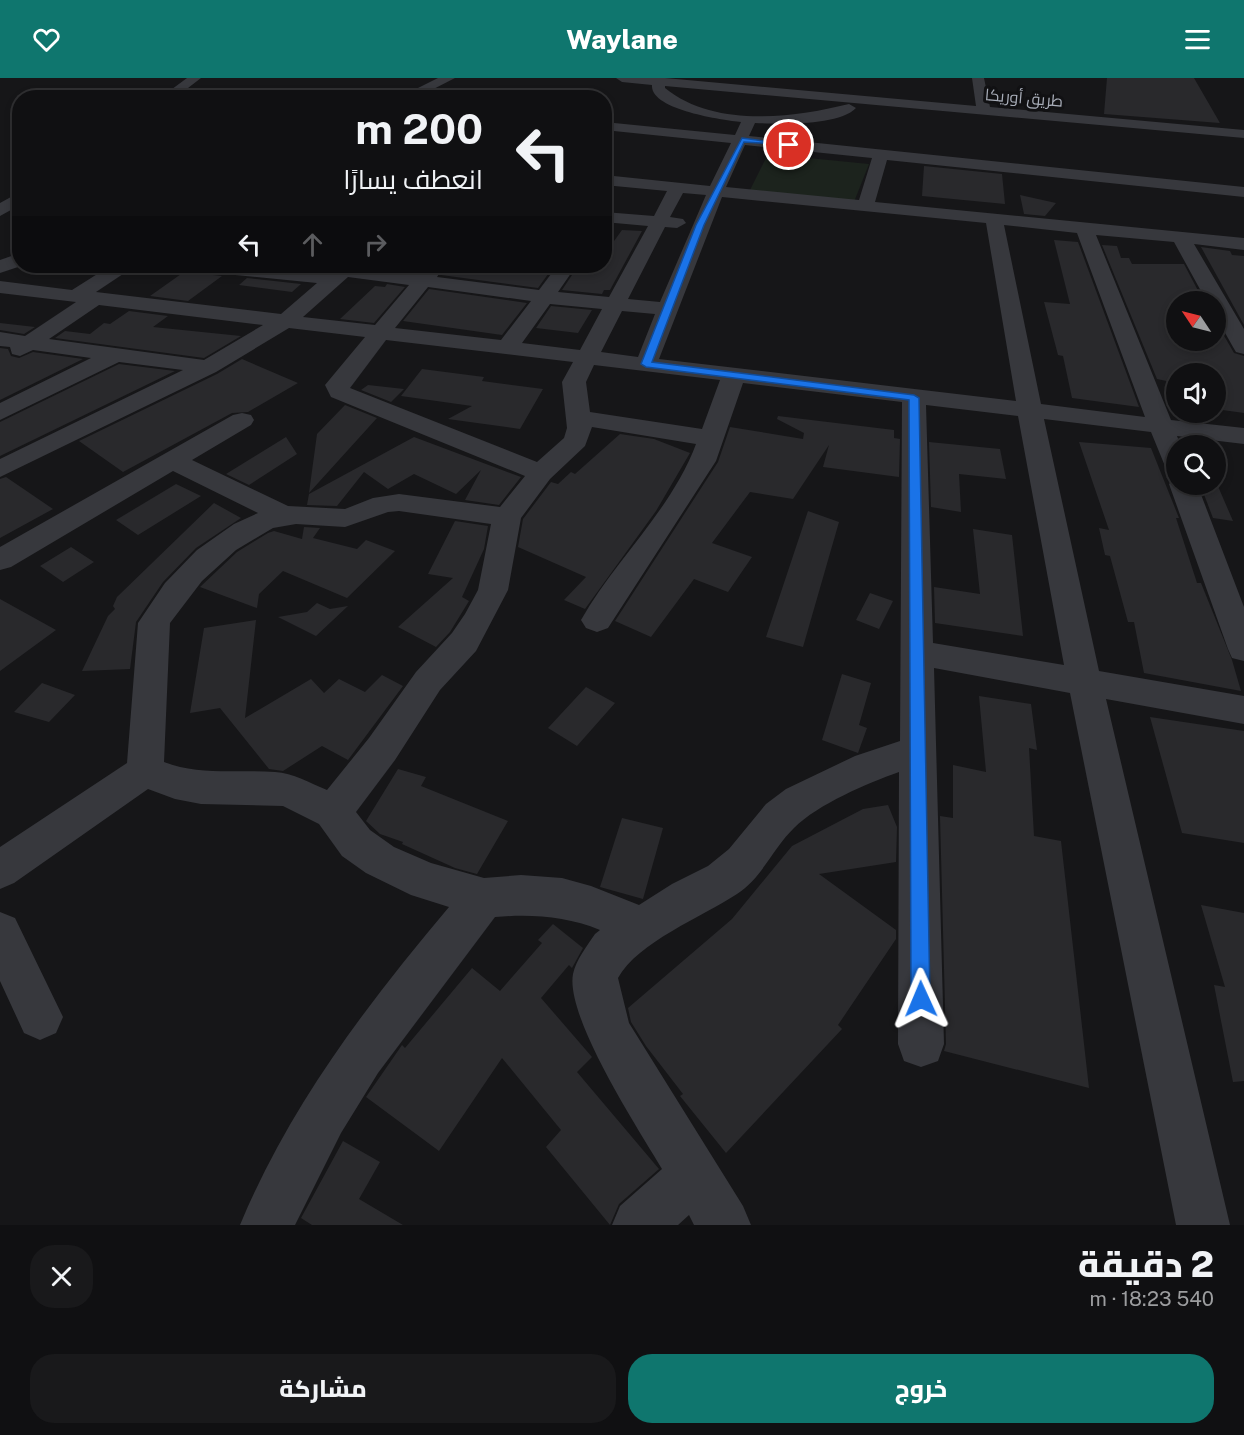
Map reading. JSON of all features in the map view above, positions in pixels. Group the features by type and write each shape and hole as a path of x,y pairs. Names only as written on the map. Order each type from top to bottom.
{"street":[{"path":"178,90 195,78"},
{"path":"422,90 449,78"},
{"name":"طريق أوريكا","path":"622,78 760,84 863,99 1244,134"},
{"path":"978,78 984,111"},
{"path":"659,81 657,85 661,94 680,105 750,118 797,119 825,115 846,110 863,99"},
{"path":"646,364 700,225 742,140 750,118"},
{"path":"612,127 1244,192"},
{"path":"866,207 881,154"},
{"path":"612,180 1244,244"},
{"path":"333,812 382,749 428,681 464,642 478,619 493,590 507,517 541,473 576,441 580,428 574,382 677,188"},
{"path":"612,218 700,225"},
{"path":"993,220 1028,411 1083,683 1203,1225"},
{"path":"1084,228 1166,439"},
{"path":"1180,237 1244,347"},
{"path":"0,362 29,343 114,273"},
{"path":"194,308 239,273"},
{"path":"0,470 208,367 287,320 339,273"},
{"path":"541,473 339,392 337,385 429,273 546,297 667,309"},
{"path":"507,348 562,273"},
{"path":"0,287 194,308 379,334 1244,436"},
{"path":"0,339 208,367"},
{"path":"0,413 117,354"},
{"path":"597,620 703,461 734,375"},
{"path":"0,395 27,401"},
{"path":"914,398 921,1044"},
{"path":"579,418 710,438"},
{"path":"0,560 242,420"},
{"path":"172,460 284,515 329,520 349,518 391,502 507,517"},
{"path":"1187,495 1244,649"},
{"path":"145,771 154,623 164,604 219,549 249,529 284,515"},
{"path":"917,653 1244,710"},
{"path":"724,1225 610,1035 597,994 595,975 610,949 687,898 723,880 743,862 780,816 800,801 868,767 918,751"},
{"path":"145,771 175,783 201,788 276,788 290,791 333,812 356,843 380,860 426,881 484,898 521,895 562,898 591,906 642,927"},
{"path":"0,870 145,771"},
{"path":"267,1225 297,1162 345,1080 385,1022 484,898"},
{"path":"0,933 40,1017"},
{"path":"639,1225 693,1176"}],"shaded area":[{"path":"768,154 869,164 854,202 749,192"}],"building":[{"path":"1107,78 1194,78 1220,123 1104,114"},
{"path":"924,166 1002,174 1005,204 922,196"},
{"path":"1020,195 1056,203 1045,216 1024,214"},
{"path":"622,230 642,231 610,290 604,290 602,294 562,290 573,273 612,273 612,244"},
{"path":"1054,240 1078,242 1139,407 1072,398 1063,356 1058,355 1044,302 1070,304"},
{"path":"1102,245 1117,246 1121,258 1129,258 1132,264 1184,264 1198,291 1166,291 1166,351 1226,351 1226,339 1234,353 1244,356 1244,413 1226,411 1226,363 1166,363 1166,381 1157,379"},
{"path":"1201,247 1230,251 1232,255 1244,256 1244,325"},
{"path":"183,273 222,276 188,301 150,296"},
{"path":"442,273 549,273 538,288 441,275"},
{"path":"247,278 301,284 292,292 239,285"},
{"path":"387,284 405,287 374,323 340,319 375,286 385,287"},
{"path":"429,289 527,303 502,335 403,321"},
{"path":"551,306 592,310 578,333 536,328"},
{"path":"129,311 168,316 153,327 241,336 204,358 55,338 65,331 90,334 104,323 110,324"},
{"path":"0,323 35,327 24,334 0,330"},
{"path":"0,348 8,349 11,356 19,358 33,352 83,359 0,400"},
{"path":"242,359 298,383 248,412 232,413 123,472 79,441 217,374"},
{"path":"119,364 175,371 0,456 0,422"},
{"path":"422,369 484,377 482,381 543,389 520,429 448,419 472,406 401,396"},
{"path":"368,385 404,389 391,402 361,390"},
{"path":"345,405 377,418 309,493 317,434"},
{"path":"778,416 894,430 894,438 900,439 899,477 823,467 829,445 793,499 750,492 712,543 752,557 728,592 694,579 651,637 615,621 718,462 730,427 803,439 804,433 777,419"},
{"path":"620,434 654,439 690,453 656,511 585,609 564,600 586,577 518,547 523,519 551,482 558,484 571,472 575,474"},
{"path":"286,437 297,454 249,485 226,474"},
{"path":"414,437 521,477 499,505 465,500 481,470 456,494 414,474 388,489 364,472 337,506 307,505 309,494"},
{"path":"929,442 1000,449 1006,479 959,474 961,512 931,507"},
{"path":"1079,442 1151,448 1166,486 1166,495 1170,495 1179,518 1176,518 1197,583 1201,583 1232,660 1241,691 1144,673 1134,622 1128,622 1110,556 1105,555 1099,528 1109,530"},
{"path":"6,477 53,509 0,538 0,479"},
{"path":"176,484 201,496 138,535 116,520"},
{"path":"1204,495 1222,495 1233,521 1213,518"},
{"path":"214,503 241,518 196,548 163,582 136,622 130,669 82,671 108,616 115,609 113,606 117,597"},
{"path":"808,511 839,522 803,647 766,637"},
{"path":"455,521 488,526 484,549 462,597 469,601 450,632 436,647 398,627 453,578 428,574"},
{"path":"304,527 320,528 313,538 357,549 366,540 395,551 347,598 283,571 259,594 257,608 200,587 237,552 268,533 274,531 302,539"},
{"path":"973,529 1012,535 1023,636 935,623 934,587 980,594"},
{"path":"71,547 94,562 63,582 40,566"},
{"path":"870,593 893,601 879,629 856,620"},
{"path":"0,599 56,630 0,671"},
{"path":"317,603 330,609 348,606 316,636 278,617 307,612"},
{"path":"256,620 245,718 311,679 324,693 339,679 365,692 382,675 403,686 348,760 322,746 283,771 269,769 220,708 190,713 204,628"},
{"path":"842,674 871,683 859,725 867,728 858,753 822,740"},
{"path":"42,683 75,695 49,722 14,712"},
{"path":"586,687 615,703 577,746 548,728"},
{"path":"979,696 1031,704 1037,750 1029,748 1034,836 1061,841 1089,1088 944,1051 946,1044 940,816 953,818 953,765 986,772"},
{"path":"1150,717 1244,731 1244,843 1182,833"},
{"path":"398,769 426,777 421,786 508,821 477,874 455,868 402,844 403,842 380,834 366,821"},
{"path":"888,805 897,827 896,862 819,874 896,930 896,939 838,1025 842,1029 726,1153 680,1096 683,1094 646,1046 631,1022 628,1008 732,919 792,846 863,809"},
{"path":"622,818 663,828 643,899 600,887"},
{"path":"1201,905 1244,913 1244,1081 1233,1082 1214,985 1225,987"},
{"path":"553,924 583,948 572,968 569,965 541,998 592,1057 577,1072 659,1169 619,1204 610,1225 546,1147 561,1130 502,1058 439,1151 366,1097 402,1045 405,1048 472,968 500,991 542,943 538,940"},
{"path":"343,1141 380,1162 359,1199 403,1225 312,1225 301,1218"}],"route":[{"path":"789,145 742,140 700,225 646,364 914,398 921,999"}]}
